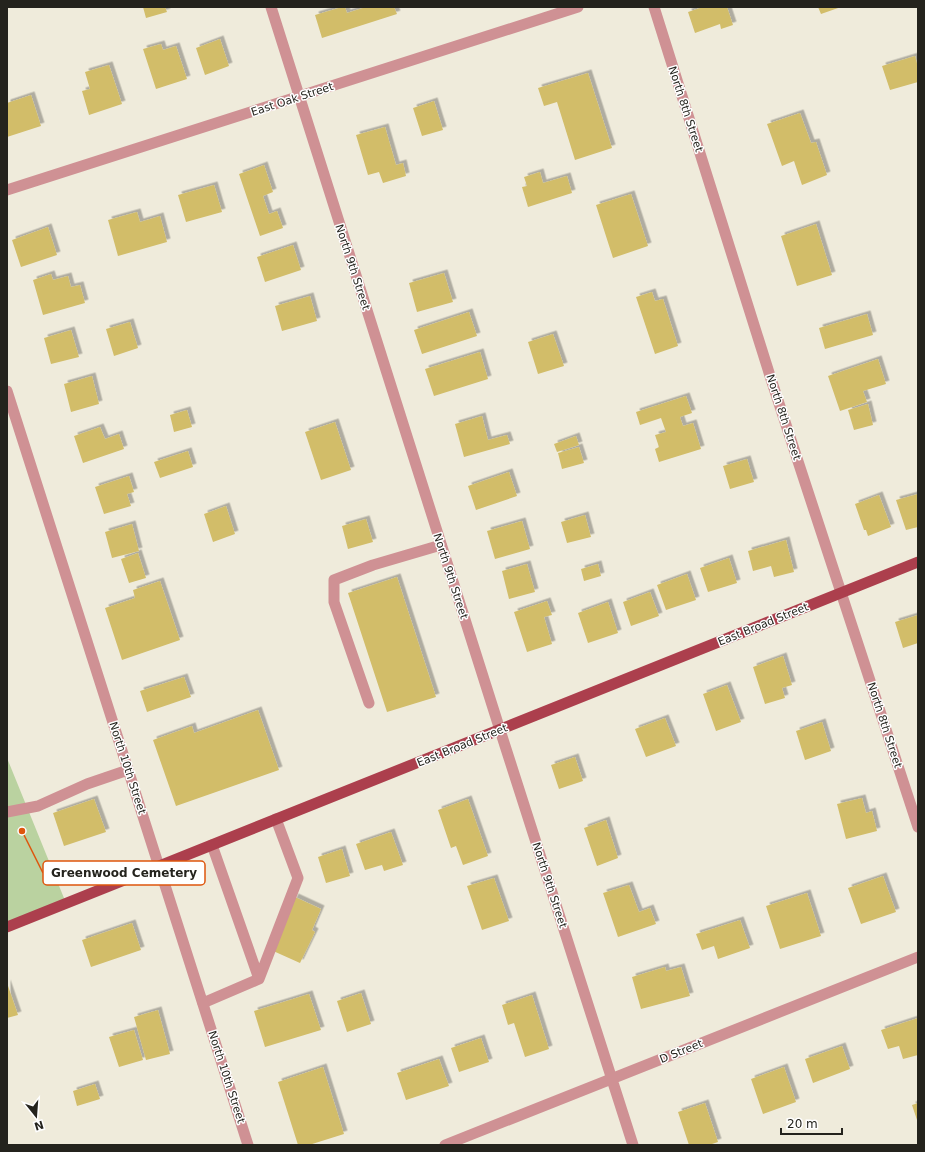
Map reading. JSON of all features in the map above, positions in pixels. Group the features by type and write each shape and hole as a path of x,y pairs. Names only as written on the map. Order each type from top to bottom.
{"main road":[{"name":"East Broad Street","path":"7,928 918,562"}],"street":[{"name":"North 9th Street","path":"271,7 633,1145"},
{"name":"East Oak Street","path":"7,190 578,7"},
{"name":"North 8th Street","path":"654,7 771,378 918,827"},
{"name":"North 10th Street","path":"7,391 248,1145"},
{"path":"369,704 334,602 334,580 373,565 441,545"},
{"path":"7,812 38,806 87,784 128,770"},
{"path":"203,1003 259,978 298,878 276,819"},
{"path":"212,845 259,978"},
{"name":"D Street","path":"445,1145 918,957"}],"green space":[{"path":"7,758 66,903 7,927"}],"building":[{"path":"143,7 165,7 167,12 146,18"},
{"path":"345,7 347,13 366,7 394,7 397,14 322,38 315,15"},
{"path":"703,7 727,7 733,25 721,29 720,24 695,33 688,12"},
{"path":"818,7 841,7 821,14"},
{"path":"220,39 229,66 205,75 196,48"},
{"path":"161,44 163,50 176,46 187,79 156,89 143,49"},
{"path":"915,56 918,67 918,82 890,90 882,66"},
{"path":"109,65 122,104 89,115 82,91 90,89 85,72"},
{"path":"588,73 612,148 575,160 557,102 544,106 538,88"},
{"path":"31,95 41,126 7,137 7,103"},
{"path":"434,101 443,130 422,136 413,108"},
{"path":"800,113 811,143 816,142 827,175 802,185 794,161 782,166 767,124"},
{"path":"385,127 396,165 403,163 406,176 383,183 379,172 368,175 356,135"},
{"path":"264,165 273,192 263,196 269,214 277,211 283,228 260,236 239,174"},
{"path":"540,172 543,183 567,176 572,193 528,207 522,187 527,186 524,177"},
{"path":"214,185 222,212 186,222 178,195"},
{"path":"631,194 648,246 613,258 596,205"},
{"path":"137,212 140,222 160,216 167,242 118,256 108,220"},
{"path":"816,224 832,275 797,286 781,236"},
{"path":"48,227 57,255 21,267 12,240"},
{"path":"293,245 301,270 265,282 257,257"},
{"path":"444,273 453,302 417,312 409,283"},
{"path":"51,274 53,280 68,276 71,287 80,285 85,303 43,315 33,280"},
{"path":"652,292 655,301 663,299 678,346 655,354 636,297"},
{"path":"310,296 317,321 282,331 275,306"},
{"path":"469,312 477,336 422,354 414,330"},
{"path":"867,314 873,335 825,349 819,328"},
{"path":"130,322 138,348 114,356 106,329"},
{"path":"71,330 79,357 51,364 44,338"},
{"path":"553,334 564,366 538,374 528,342"},
{"path":"480,352 488,379 434,396 425,369"},
{"path":"878,359 886,384 863,391 867,402 840,411 828,376"},
{"path":"92,376 99,404 71,412 64,384"},
{"path":"686,396 692,413 680,417 683,426 693,423 701,449 659,462 655,449 659,447 655,435 666,432 661,418 640,425 636,412"},
{"path":"868,404 873,425 854,430 848,410"},
{"path":"187,410 192,427 174,432 170,415"},
{"path":"482,416 488,440 507,435 510,444 464,457 455,424"},
{"path":"335,422 351,470 321,480 305,432"},
{"path":"100,427 105,439 119,434 124,449 83,463 74,436"},
{"path":"576,436 579,445 557,452 554,444"},
{"path":"579,447 584,463 562,469 558,453"},
{"path":"188,451 193,467 160,478 154,462"},
{"path":"747,459 754,482 730,489 723,466"},
{"path":"509,472 517,496 476,510 468,486"},
{"path":"129,476 134,492 127,494 131,506 104,514 95,487"},
{"path":"918,494 918,527 906,530 896,500"},
{"path":"879,495 891,527 868,536 866,530 864,530 855,504"},
{"path":"226,506 235,534 213,542 204,514"},
{"path":"585,515 591,537 567,543 561,522"},
{"path":"366,519 373,542 348,549 342,526"},
{"path":"522,521 530,549 495,559 487,531"},
{"path":"132,524 139,551 112,558 105,532"},
{"path":"786,540 794,572 774,577 771,566 753,571 748,551"},
{"path":"138,553 146,578 129,583 121,559"},
{"path":"729,558 737,583 708,592 700,568"},
{"path":"527,564 535,592 509,599 502,571"},
{"path":"598,564 601,576 584,581 581,569"},
{"path":"687,574 696,600 666,610 657,585"},
{"path":"397,577 436,697 387,712 348,593"},
{"path":"160,581 180,640 122,660 105,608 135,598 133,590"},
{"path":"650,592 659,616 631,626 623,602"},
{"path":"547,601 552,615 544,617 552,644 527,652 514,612"},
{"path":"608,602 618,633 588,643 578,613"},
{"path":"918,615 918,643 903,648 895,622"},
{"path":"783,656 792,685 782,688 785,698 765,704 753,667"},
{"path":"184,677 191,697 147,712 140,691"},
{"path":"727,685 741,722 716,731 703,694"},
{"path":"258,710 279,770 176,806 153,740 192,726 194,733"},
{"path":"665,718 676,746 646,757 635,729"},
{"path":"822,722 831,751 805,760 796,731"},
{"path":"575,757 583,781 559,789 551,765"},
{"path":"862,798 866,813 872,811 877,831 846,839 837,804"},
{"path":"94,799 106,832 64,846 53,813"},
{"path":"468,799 488,856 463,865 456,846 451,848 438,810"},
{"path":"606,820 618,858 597,866 584,828"},
{"path":"391,832 403,865 384,871 382,865 365,870 356,844"},
{"path":"342,849 350,876 326,883 318,857"},
{"path":"883,876 896,912 861,924 848,888"},
{"path":"494,878 509,921 482,930 467,886"},
{"path":"629,885 639,912 650,908 656,924 618,937 603,893"},
{"path":"807,893 821,936 780,949 766,906"},
{"path":"295,897 321,909 312,930 315,932 300,963 271,950"},
{"path":"740,920 750,948 718,959 714,946 702,950 696,934"},
{"path":"132,923 141,950 91,967 82,940"},
{"path":"665,967 666,971 681,967 690,996 641,1009 632,977"},
{"path":"7,983 18,1015 7,1018"},
{"path":"361,993 371,1024 347,1032 337,1001"},
{"path":"309,994 321,1030 265,1047 254,1011"},
{"path":"532,995 549,1049 525,1057 514,1023 508,1025 502,1005"},
{"path":"158,1010 170,1054 146,1060 134,1017"},
{"path":"918,1018 918,1055 903,1059 899,1046 888,1049 881,1030"},
{"path":"134,1030 143,1060 119,1067 109,1037"},
{"path":"481,1038 489,1062 459,1072 451,1048"},
{"path":"842,1046 850,1069 813,1083 805,1059"},
{"path":"439,1059 449,1086 406,1100 397,1073"},
{"path":"323,1067 344,1134 309,1145 298,1145 278,1082"},
{"path":"784,1067 796,1102 763,1114 751,1079"},
{"path":"95,1084 100,1099 77,1106 73,1091"},
{"path":"705,1103 718,1142 709,1145 689,1145 678,1112"},
{"path":"918,1103 918,1123 912,1105"}],"place":[{"name":"Greenwood Cemetery","path":"22,831"}]}
